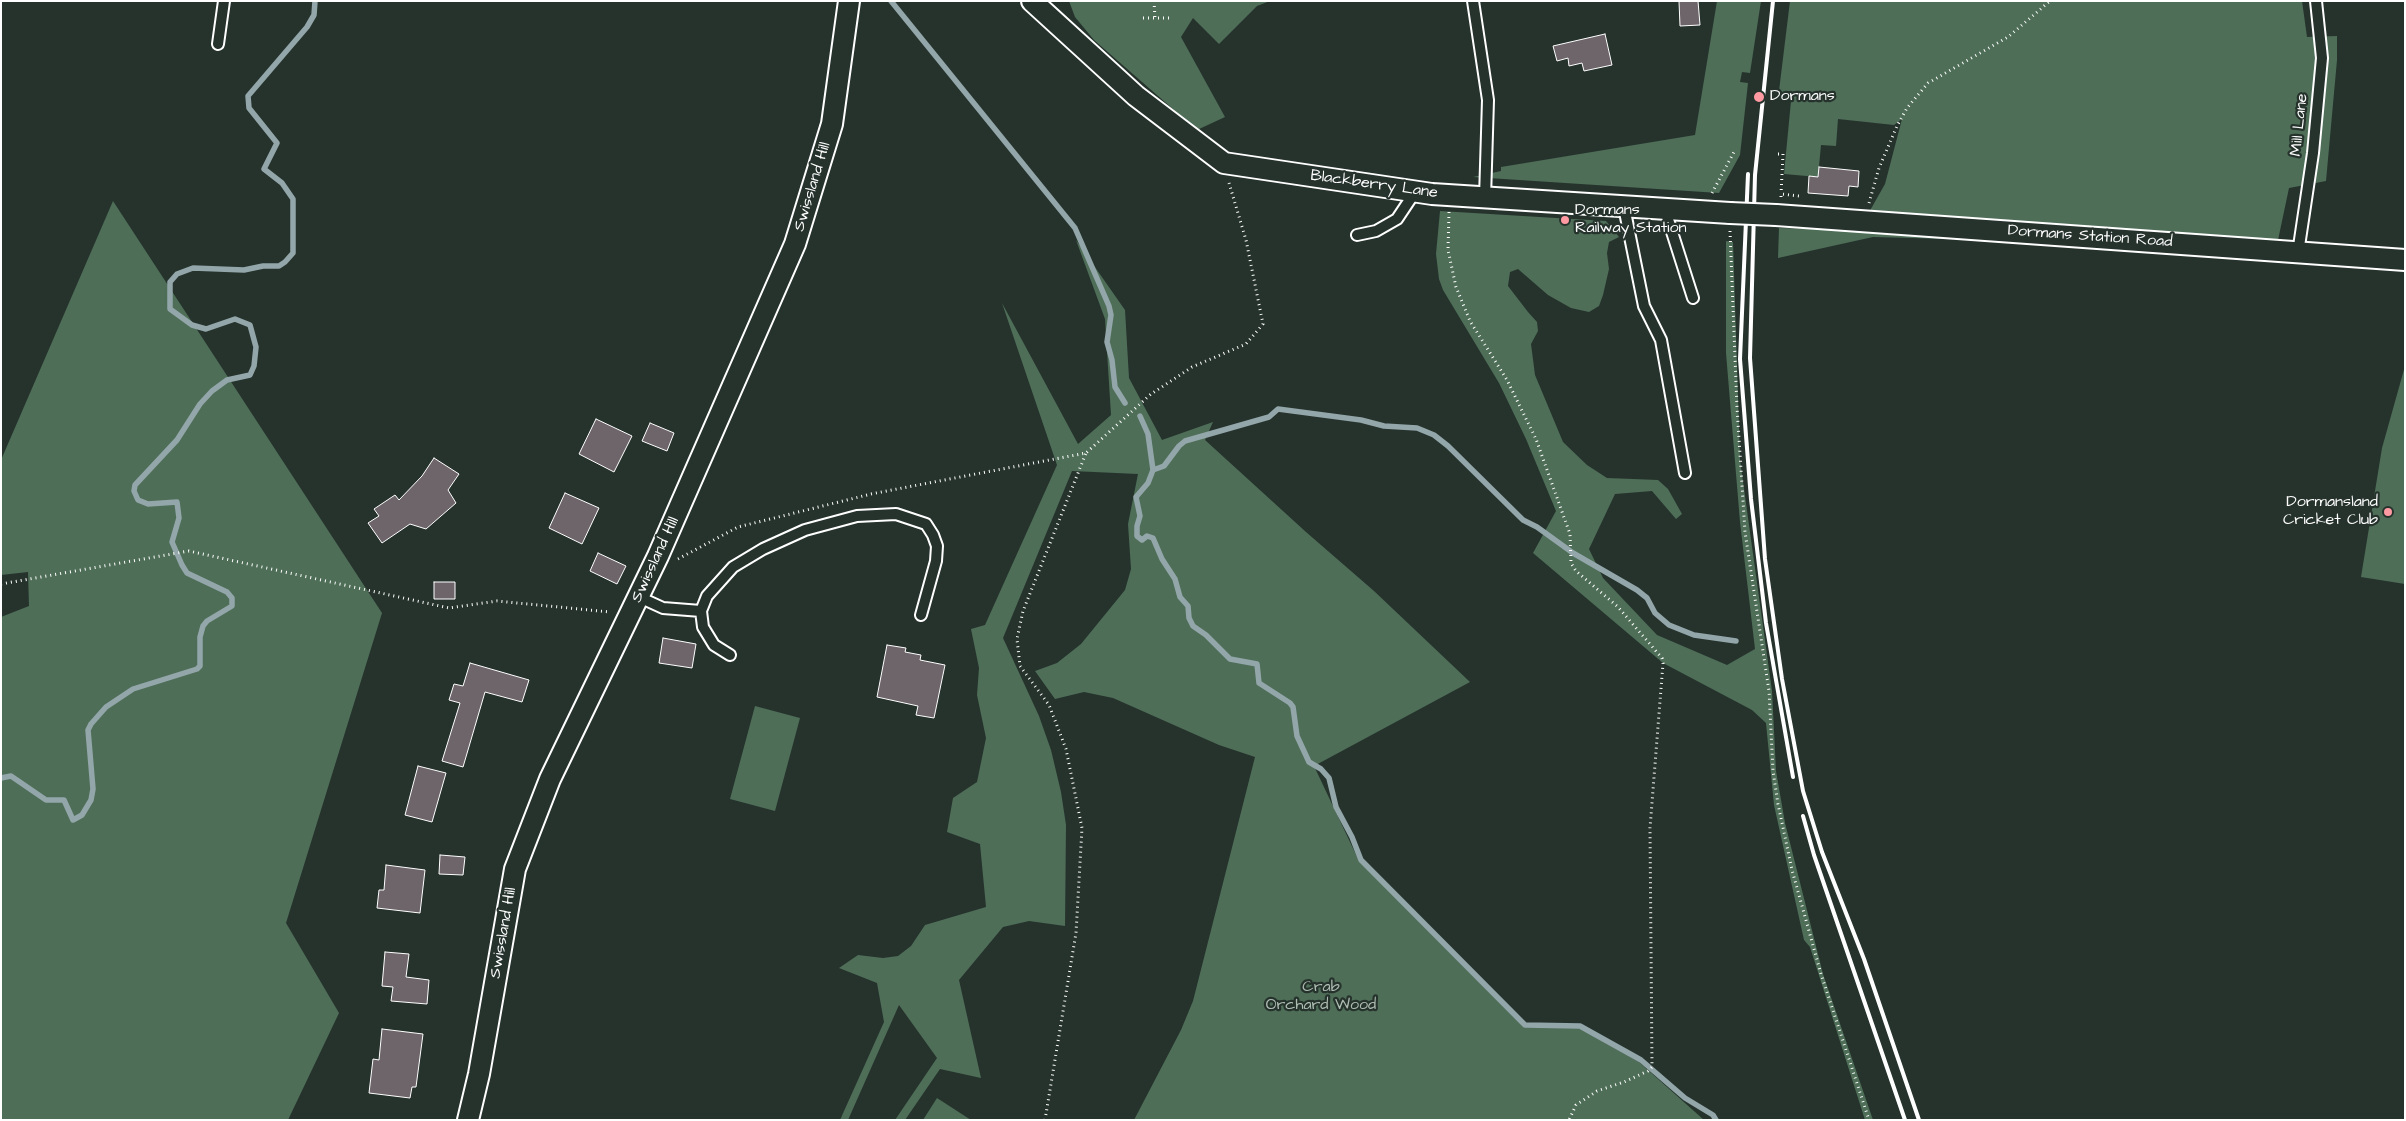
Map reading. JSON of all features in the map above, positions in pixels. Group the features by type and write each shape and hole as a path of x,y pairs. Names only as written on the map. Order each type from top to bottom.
{"street":[{"name":"Swissland Hill","path":"468,1120 479,1074 515,869 550,779 658,556 795,244 832,124 850,1"},
{"name":"Blackberry Lane","path":"1032,1 1136,96 1224,163 1449,196 1664,210 1708,203 1776,216"},
{"name":"Dormans Station Road","path":"1776,216 2405,260"}],"lane":[{"path":"218,44 224,1"},
{"path":"1473,1 1488,100 1486,198"},
{"name":"Mill Lane","path":"2298,252 2313,153 2322,58 2316,1"},
{"path":"1357,235 1376,231 1397,219 1415,192"},
{"path":"1624,207 1644,306 1661,340 1685,473"},
{"path":"1664,210 1693,298"},
{"path":"730,655 714,644 703,627 700,611 707,596 733,567 764,549 805,530 848,518 896,514 926,524 933,534 937,546 936,561 921,615"},
{"path":"635,606 700,611"}],"path":[{"path":"1154,1 1155,18"},
{"path":"1870,202 1879,168 1897,126 1907,108 1928,84 2008,37 2050,1"},
{"path":"1143,18 1169,18"},
{"path":"1708,203 1734,152"},
{"path":"1778,154 1783,154 1781,194"},
{"path":"1045,1120 1076,933 1082,828 1066,749 1049,705 1020,666 1017,638 1023,611 1086,453 1151,394 1192,367 1246,344 1263,324 1246,240 1224,163"},
{"path":"1449,196 1448,250 1456,288 1470,321 1507,380 1536,439 1563,509 1572,548 1570,555 1571,563 1576,571 1618,607 1662,658 1650,828 1652,1067 1648,1071 1597,1091 1576,1105 1569,1120"},
{"path":"1730,229 1736,407 1745,532 1769,691 1772,771 1792,870 1821,974 1869,1120"},
{"path":"658,556 673,561 738,527 871,494 1086,453"},
{"path":"1,584 188,551 449,608 497,601 635,606"}],"green space":[{"path":"1069,1 1270,1 1257,6 1219,44 1193,18 1181,37 1225,117 1197,130 1094,40 1075,17"},
{"path":"1717,1 1761,1 1750,73 1742,72 1740,82 1748,83 1740,155 1719,193 1473,177 1501,171 1501,167 1695,135"},
{"path":"1790,1 2302,1 2307,37 2337,36 2337,60 2326,181 2289,188 2274,259 2104,243 1873,237 1778,258 1779,228 1859,230 1885,184 1902,119 1894,125 1838,119 1836,146 1821,145 1818,177 1784,174 1791,101 1778,99"},
{"path":"113,201 382,613 286,923 339,1013 288,1120 1,1120 1,617 29,606 28,572 1,575 1,460"},
{"path":"1440,211 1606,221 1619,237 1609,242 1607,253 1609,269 1603,295 1599,306 1589,312 1571,308 1548,295 1518,269 1510,272 1508,286 1537,322 1538,331 1531,344 1535,375 1563,442 1587,465 1607,478 1658,480 1668,489 1682,514 1676,519 1652,491 1615,494 1589,549 1603,578 1657,635 1727,665 1755,649 1740,522 1726,353 1726,241 1733,242 1740,460 1772,691 1776,771 1785,823 1823,974 1873,1120 1865,1120 1810,947 1804,940 1774,805 1766,723 1752,710 1663,663 1533,553 1556,511 1526,439 1499,383 1443,290 1439,279 1436,254"},
{"name":"Crab Orchard Wood","path":"1076,240 1125,310 1129,378 1162,440 1213,422 1205,440 1374,591 1470,682 1314,766 1359,861 1524,1027 1579,1028 1639,1062 1704,1120 1134,1120 1181,1030 1193,1001 1255,757 1219,745 1113,698 1084,692 1055,699 1035,671 1057,663 1081,644 1125,590 1131,569 1128,524 1138,474 1072,471 1003,638 1039,716 1051,750 1061,792 1066,825 1065,926 1029,921 1003,927 959,980 981,1078 940,1069 905,1120 895,1120 937,1058 899,1005 848,1120 840,1120 884,1022 877,983 839,968 858,955 883,958 898,956 911,946 925,925 986,907 980,844 947,832 953,798 977,782 986,738 977,695 979,668 971,629 985,625 1057,465 1002,303 1078,444 1111,415 1105,319"},
{"name":"Dormansland Cricket Club","path":"2405,366 2405,584 2361,577 2382,448"},
{"path":"755,706 800,718 775,811 730,799"},
{"path":"937,1098 971,1120 923,1120"}],"building":[{"path":"1679,1 1698,1 1700,25 1680,26"},
{"path":"1605,34 1612,65 1584,71 1582,63 1569,66 1568,58 1557,61 1553,46"},
{"path":"1819,167 1859,171 1858,187 1849,186 1848,196 1808,193 1809,176 1818,177"},
{"path":"596,419 632,436 614,472 579,454"},
{"path":"650,423 674,433 667,451 642,441"},
{"path":"434,458 459,474 448,490 456,503 426,529 410,524 382,543 368,523 379,516 374,509 395,495 399,500 422,476"},
{"path":"565,493 599,508 582,544 549,528"},
{"path":"598,553 626,566 617,584 590,571"},
{"path":"434,582 455,582 455,599 434,599"},
{"path":"663,638 696,644 692,668 659,663"},
{"path":"887,645 906,648 905,652 921,655 920,660 945,665 934,718 916,715 918,706 877,697"},
{"path":"470,663 529,680 522,702 485,692 463,767 442,761 460,703 449,700 454,684 463,686"},
{"path":"418,766 446,773 432,822 405,815"},
{"path":"440,855 465,857 463,875 439,874"},
{"path":"386,865 425,870 420,913 377,908 379,890 384,890"},
{"path":"385,952 409,954 406,977 429,980 427,1004 391,1001 393,987 382,986"},
{"path":"382,1029 423,1034 416,1087 412,1087 410,1098 369,1093 373,1059 379,1060"}],"waterway":[{"path":"1,778 11,776 46,800 64,800 73,820 82,815 91,800 93,789 88,730 91,724 106,707 133,689 197,669 200,666 200,637 203,626 207,621 232,606 232,598 227,592 187,573 182,565 172,542 179,518 177,502 148,504 138,500 134,491 135,485 177,440 200,404 212,391 227,380 250,375 254,366 256,347 250,325 235,319 206,329 192,325 170,309 170,282 177,274 193,268 244,270 263,266 279,266 293,253 293,199 282,183 264,169 277,143 249,108 248,96 307,27 314,15 315,1"},
{"path":"891,1 1075,228 1109,306 1111,315 1107,342 1112,360 1115,387 1125,403"},
{"path":"1153,470 1164,466 1185,441 1269,417 1278,409 1361,420 1384,426 1417,428 1434,435 1448,446 1523,520 1537,527 1573,553 1637,590 1647,598 1655,613 1669,625 1694,635 1736,641"},
{"path":"1140,416 1148,434 1153,470 1148,483 1136,497 1140,516 1137,536 1142,540 1147,536 1153,538 1162,559 1175,579 1180,597 1188,606 1189,618 1193,626 1206,635 1230,659 1257,664 1259,683 1290,703 1293,707 1297,736 1309,762 1321,769 1329,778 1336,807 1352,837 1361,860 1525,1025 1580,1026 1641,1060 1685,1098 1713,1115 1716,1120"}],"railway":[{"path":"1773,1 1755,175 1750,358 1765,559 1782,679 1803,791 1822,852 1864,959 1919,1120"},
{"path":"1748,174 1740,359 1751,499 1766,623 1793,777"},
{"path":"1803,816 1814,855 1905,1120"}],"place":[{"name":"Dormans","path":"1759,97"},
{"name":"Dormans Railway Station","path":"1565,220"},
{"name":"Dormansland Cricket Club","path":"2388,512"}]}
